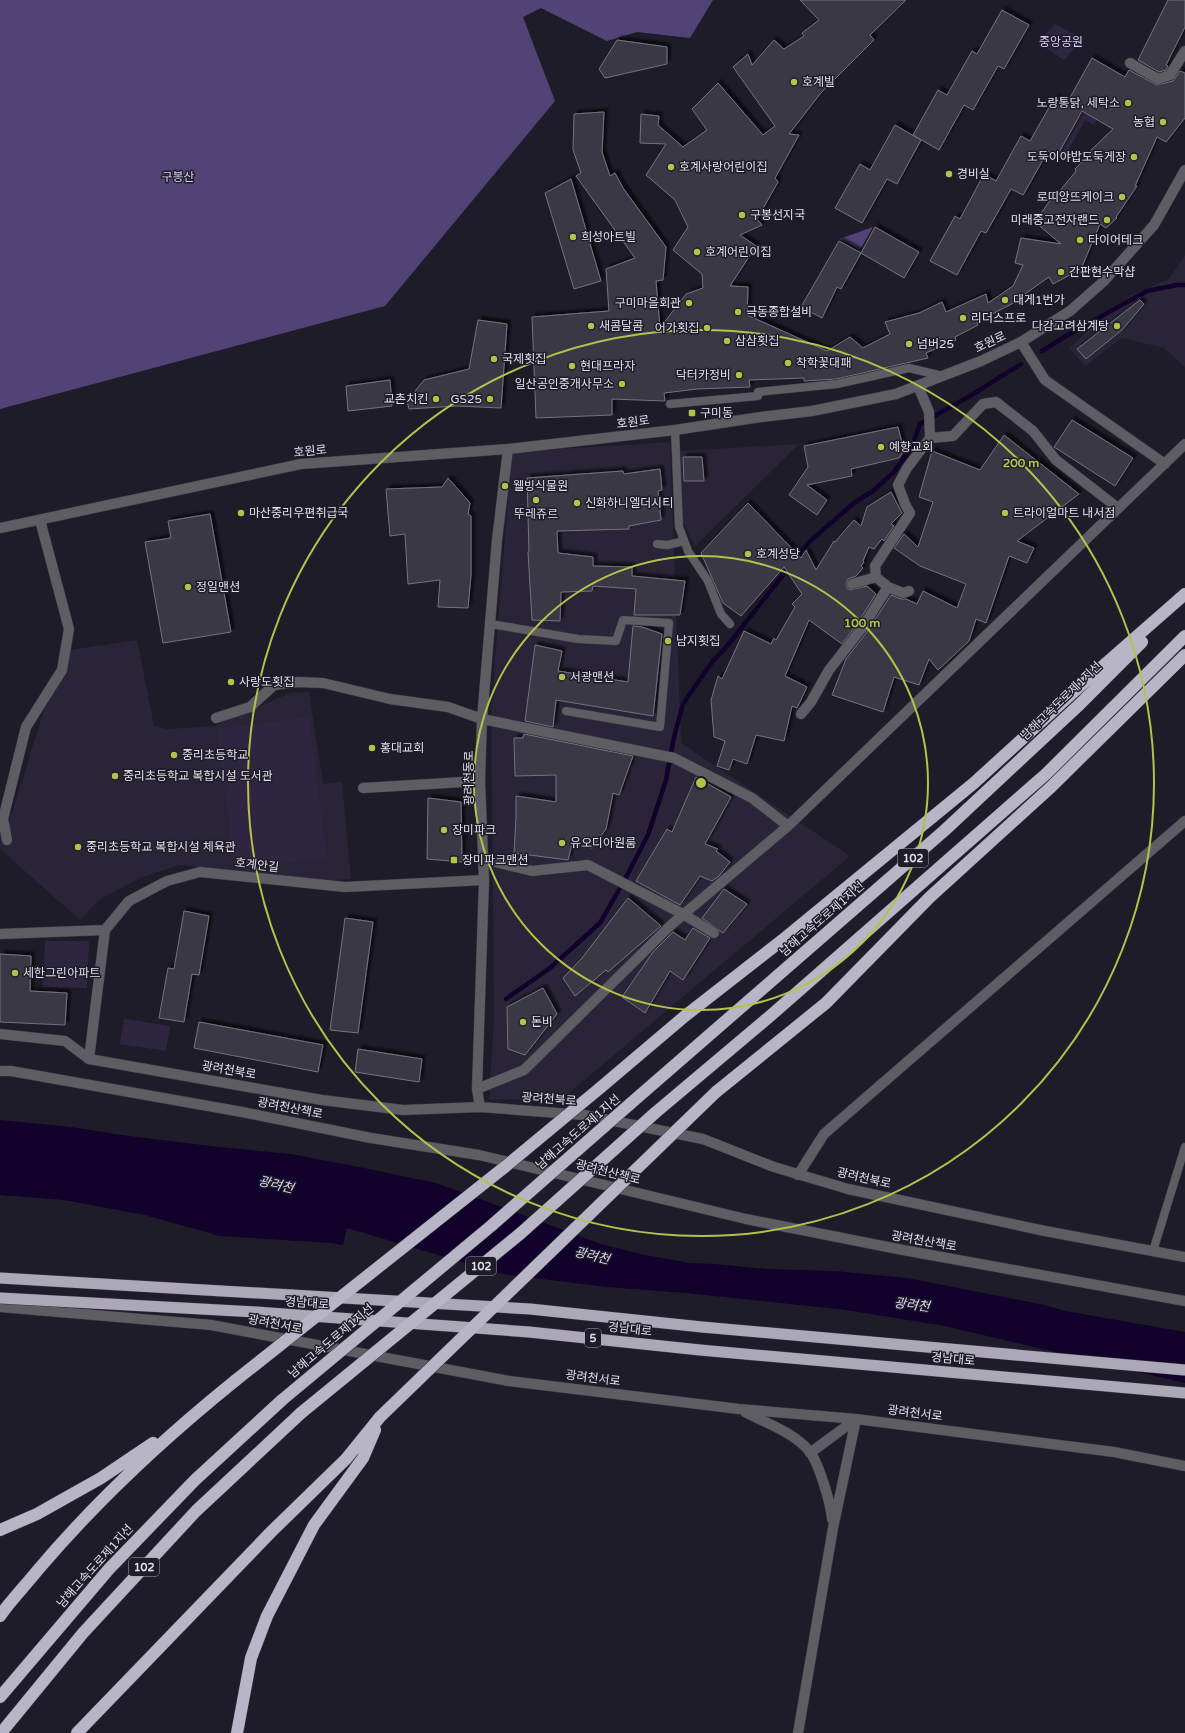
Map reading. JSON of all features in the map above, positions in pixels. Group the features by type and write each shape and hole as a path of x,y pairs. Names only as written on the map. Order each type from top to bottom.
{"highway":[{"path":"0,1616 66,1537 115,1486 185,1421 506,1166 685,1016 785,938 974,783 1185,594"},
{"name":"남해고속도로제1지선","path":"0,1697 115,1564 195,1480 282,1400 501,1218 945,830 1080,704 1185,598"},
{"name":"102","path":"1,1733 83,1633 196,1511 301,1412 521,1233 655,1113 769,1017 1046,774 1185,636"},
{"path":"77,1733 271,1532 346,1460 380,1417 716,1092 826,1003 930,897 1051,787 1185,655"},
{"name":"경남대로","path":"0,1278 530,1309 702,1327 1185,1370"},
{"name":"경남대로","path":"0,1298 256,1312 529,1332 700,1350 1185,1393"},
{"path":"237,1733 251,1658 267,1616 314,1525 363,1458 380,1417"},
{"path":"0,1530 37,1514 101,1478 185,1421"}],"street":[{"path":"1130,63 1158,79 1170,75 1185,51"},
{"name":"호원로","path":"0,528 302,464 508,449 674,430 812,411 896,394 981,361 1021,342 1070,311 1104,281 1154,225 1185,170"},
{"path":"1021,342 1045,380 1165,464"},
{"path":"876,576 876,566 910,512 905,504 898,485 907,468 930,438 929,412 918,386"},
{"path":"930,438 953,436 983,404 996,402 1033,431 1056,460 1118,508"},
{"path":"478,1089 524,1070 683,914 788,826 1185,444"},
{"name":"광려천동로","path":"480,1107 478,1089 484,880 480,781 482,719 497,540 508,449"},
{"path":"7,840 3,819 26,727 62,670 69,630 40,520"},
{"path":"852,584 876,576"},
{"path":"876,576 888,586 903,593 909,591"},
{"path":"801,714 811,702 829,670 862,628 888,586"},
{"path":"216,718 250,707 274,685 298,682 323,683 390,699 448,707 482,719 674,758 752,798 788,826"},
{"path":"362,788 480,781"},
{"path":"798,1175 824,1134 1185,821"},
{"path":"483,859 532,872 588,865 683,914 714,933"},
{"name":"호계안길","path":"105,930 129,901 167,881 200,872 345,886 484,880"},
{"path":"0,934 105,930 89,1059"},
{"name":"광려천북로","path":"0,1034 65,1041 89,1059 322,1100 396,1109 480,1107 584,1115 703,1139 798,1175 863,1192 1045,1231 1185,1257"},
{"name":"광려천산책로","path":"0,1071 26,1074 242,1112 371,1138 479,1155 746,1219 895,1249 1185,1301"},
{"name":"광려천서로","path":"0,1307 211,1325 509,1381 740,1409 856,1419 1114,1452 1185,1466"},
{"path":"740,1409 791,1436 810,1453 823,1482 832,1512 833,1528"},
{"path":"810,1453 856,1419"},
{"path":"798,1733 833,1528 856,1419"}],"lane":[{"path":"670,404 837,384 909,368 943,376"},
{"path":"674,430 679,527 688,551 708,580 721,614 730,624"},
{"path":"656,544 668,545 684,541"},
{"path":"491,624 578,639 616,641 623,620 669,623 660,727 566,711"},
{"path":"1153,1251 1185,1147"}],"shaded area":[{"path":"1185,255 1185,367 1164,348 1122,338 1085,366 1069,348 1115,307 1134,294 1169,279"},
{"path":"670,442 681,743 850,856 563,1098 489,1100 494,1019 491,707 512,452"},
{"path":"799,444 695,546 683,522 680,451"},
{"name":"중리초등학교","path":"137,640 154,726 167,729 215,726 290,693 309,692 323,784 342,782 351,879 315,881 179,865 140,878 99,900 80,920 0,849 0,832 12,813 56,672 70,650"}],"green space":[{"name":"구봉산","path":"0,0 713,0 690,38 637,32 607,41 541,8 523,17 555,101 385,306 0,409"},
{"name":"중앙공원","path":"1055,24 1083,39 1064,60 1038,43"},
{"path":"1122,75 1094,125 1085,120 1063,159 1057,156 1082,112 1094,118"},
{"path":"873,227 860,250 839,239"},
{"path":"309,717 327,858 235,869 217,729"},
{"path":"45,941 89,941 87,988 43,987"},
{"path":"124,1019 170,1026 166,1051 120,1044"}],"water":[{"name":"광려천","path":"0,1120 71,1127 121,1135 219,1147 291,1154 436,1183 601,1244 645,1255 690,1263 766,1269 835,1271 907,1278 1040,1304 1065,1311 1185,1332 1185,1383 945,1326 846,1310 686,1293 607,1287 502,1274 347,1228 343,1245 220,1236 145,1215 64,1200 0,1195"}],"building":[{"path":"800,0 906,0 870,35 874,40 820,94 789,134 799,135 775,178 778,182 757,219 762,225 740,235 756,246 730,286 748,287 747,315 827,351 850,337 863,348 890,334 885,322 919,313 942,302 946,312 986,294 988,303 1013,286 1023,265 1015,263 1021,238 1061,244 1035,222 1056,192 1058,193 1076,171 1075,169 1091,153 1089,152 1113,129 1082,111 1057,156 1048,151 1023,195 1011,189 986,233 981,231 957,275 930,261 955,216 960,219 984,174 996,181 1021,136 1030,141 1055,97 1067,103 1092,58 1125,77 1129,70 1157,85 1173,81 1180,71 1185,73 1185,118 1166,142 1157,137 1135,186 1137,186 1116,217 1117,218 1106,228 1100,224 1081,269 1053,284 1049,277 1022,296 1023,298 977,322 978,325 955,337 956,340 926,353 928,358 836,379 804,381 804,378 749,380 750,387 697,389 664,393 665,401 612,399 612,415 536,418 532,317 609,311 606,269 635,258 576,176 581,173 573,150 574,114 604,112 602,152 610,176 615,173 623,188 666,247 663,280 656,281 660,328 686,294 703,288 702,274 673,250 688,227 675,200 646,175 666,144 640,143 641,114 659,116 658,125 683,147 707,130 692,109 718,83 763,135 775,126 733,67 748,54 752,65 774,40 784,49 804,36 802,33 819,20"},
{"path":"1168,0 1185,0 1185,27 1166,65 1168,66 1166,70 1159,72 1138,60"},
{"path":"1002,10 1029,25 1004,69 998,66 973,110 964,105 939,150 913,135 938,90 947,95 972,51 977,54"},
{"path":"617,40 667,47 667,64 605,78 599,69"},
{"path":"895,125 921,140 897,184 887,179 862,223 835,208 860,164 870,170"},
{"name":"희성아트빌","path":"571,179 601,281 574,289 545,193"},
{"path":"875,227 919,252 904,278 861,253"},
{"path":"839,241 861,253 841,289 837,287 822,318 801,307"},
{"path":"1140,300 1144,304 1122,330 1086,359 1077,349"},
{"path":"478,320 507,324 501,408 457,406 409,409 407,401 424,380 469,369"},
{"path":"390,380 392,406 348,411 346,386"},
{"path":"1072,420 1133,458 1115,486 1054,447"},
{"path":"898,427 904,451 899,458 851,469 852,476 807,485 827,500 817,515 789,495 808,467 804,446"},
{"path":"1004,435 1079,494 1017,541 1034,548 1027,563 1009,556 986,623 976,619 969,641 938,670 929,659 919,685 894,677 883,712 832,695 846,659 867,632 891,595 917,604 923,591 957,608 966,584 920,566 894,548 904,534 918,547 933,502 919,497 932,451 980,470"},
{"path":"683,457 702,457 704,481 684,481"},
{"path":"660,469 662,490 658,491 661,520 629,526 629,529 557,531 558,553 593,557 593,566 632,567 632,576 685,581 680,615 634,615 636,589 593,586 592,591 561,592 560,621 532,620 528,552 527,478 623,471 624,474"},
{"path":"448,478 470,503 468,514 471,516 471,575 468,608 438,607 440,580 408,584 405,534 390,536 386,489 442,487"},
{"path":"891,492 902,513 891,524 894,526 884,541 882,539 874,549 869,547 863,561 864,562 861,566 863,568 856,576 848,579 846,583 847,588 850,590 867,586 876,594 842,644 809,620 785,676 807,687 797,708 792,706 784,741 756,735 747,764 733,759 729,770 717,766 725,741 714,737 711,700 718,676 722,679 744,631 771,644 774,638 776,640 795,607 792,604 802,594 784,567 741,616 723,603 701,553 748,503 801,558 806,550 816,570 834,541 835,542 854,520 861,526 867,507"},
{"name":"정일맨션","path":"210,514 231,632 163,643 145,542 171,538 168,521"},
{"name":"서광맨션","path":"633,626 642,627 662,634 653,716 556,700 553,727 525,721 535,645 562,651 558,671 628,682"},
{"path":"524,734 633,756 619,795 613,793 606,829 592,848 572,844 568,860 514,853 516,796 556,802 556,775 515,776 514,738 523,738"},
{"path":"696,777 731,797 705,844 718,849 716,851 730,862 719,876 712,881 700,876 680,905 636,881 667,829 672,832"},
{"name":"장미파크","path":"428,798 461,802 462,862 427,859"},
{"path":"724,889 747,904 723,933 702,918"},
{"path":"628,898 661,926 608,972 606,970 575,996 563,978 582,958"},
{"path":"184,911 209,916 199,975 192,974 184,1022 159,1018 168,968 174,969"},
{"path":"345,918 373,922 358,1033 330,1030"},
{"path":"693,928 710,938 683,980 670,971 645,1013 622,997 653,952 673,932 685,940"},
{"name":"세한그린아파트","path":"0,954 31,956 30,991 67,993 65,1025 0,1022"},
{"path":"543,988 557,1014 525,1055 508,1049 507,1007"},
{"path":"199,1022 323,1045 318,1072 194,1048"},
{"path":"358,1049 422,1059 419,1082 355,1072"}],"waterway":[{"path":"1042,351 1147,291 1177,285 1185,285"},
{"path":"796,559 808,543 854,503 873,491 894,472 912,447 920,424 970,396 1021,364"},
{"path":"506,999 550,968 600,923 648,835 666,780 674,737 683,704 712,662 728,645 790,566"}],"place":[{"name":"호계빌","path":"794,82"},
{"name":"노랑통닭, 세탁소","path":"1128,103"},
{"name":"농협","path":"1163,122"},
{"name":"도둑이야밥도둑게장","path":"1134,157"},
{"name":"호계사랑어린이집","path":"671,167"},
{"name":"경비실","path":"949,174"},
{"name":"로띠앙뜨케이크","path":"1122,197"},
{"name":"구봉선지국","path":"742,215"},
{"name":"미래중고전자랜드","path":"1107,220"},
{"name":"희성아트빌","path":"573,237"},
{"name":"타이어테크","path":"1080,240"},
{"name":"호계어린이집","path":"697,252"},
{"name":"간판현수막샵","path":"1061,272"},
{"name":"대게1번가","path":"1005,300"},
{"name":"구미마을회관","path":"689,303"},
{"name":"극동종합설비","path":"738,312"},
{"name":"리더스프로","path":"963,318"},
{"name":"새콤달콤","path":"591,326"},
{"name":"다감고려삼계탕","path":"1117,326"},
{"name":"어가횟집","path":"707,328"},
{"name":"삼삼횟집","path":"727,341"},
{"name":"넘버25","path":"909,344"},
{"name":"국제횟집","path":"494,359"},
{"name":"착학꽃대패","path":"788,363"},
{"name":"현대프라자","path":"572,366"},
{"name":"닥터카정비","path":"739,375"},
{"name":"일산공인중개사무소","path":"622,384"},
{"name":"교촌치킨","path":"436,399"},
{"name":"GS25","path":"490,399"},
{"name":"구미동","path":"692,413"},
{"name":"예향교회","path":"881,447"},
{"name":"웰빙식물원","path":"505,486"},
{"name":"뚜레쥬르","path":"536,500"},
{"name":"신화하니엘더시티","path":"577,503"},
{"name":"마산중리우편취급국","path":"241,513"},
{"name":"트라이얼마트 내서점","path":"1005,513"},
{"name":"호계성당","path":"748,554"},
{"name":"정일맨션","path":"188,587"},
{"name":"남지횟집","path":"668,641"},
{"name":"서광맨션","path":"562,677"},
{"name":"사랑도횟집","path":"231,682"},
{"name":"홍대교회","path":"372,748"},
{"name":"중리초등학교","path":"174,755"},
{"name":"중리초등학교 복합시설 도서관","path":"115,776"},
{"name":"장미파크","path":"444,830"},
{"name":"유오디아원룸","path":"562,843"},
{"name":"중리초등학교 복합시설 체육관","path":"78,847"},
{"name":"장미파크맨션","path":"454,860"},
{"name":"세한그린아파트","path":"15,973"},
{"name":"돈비","path":"523,1022"}]}
